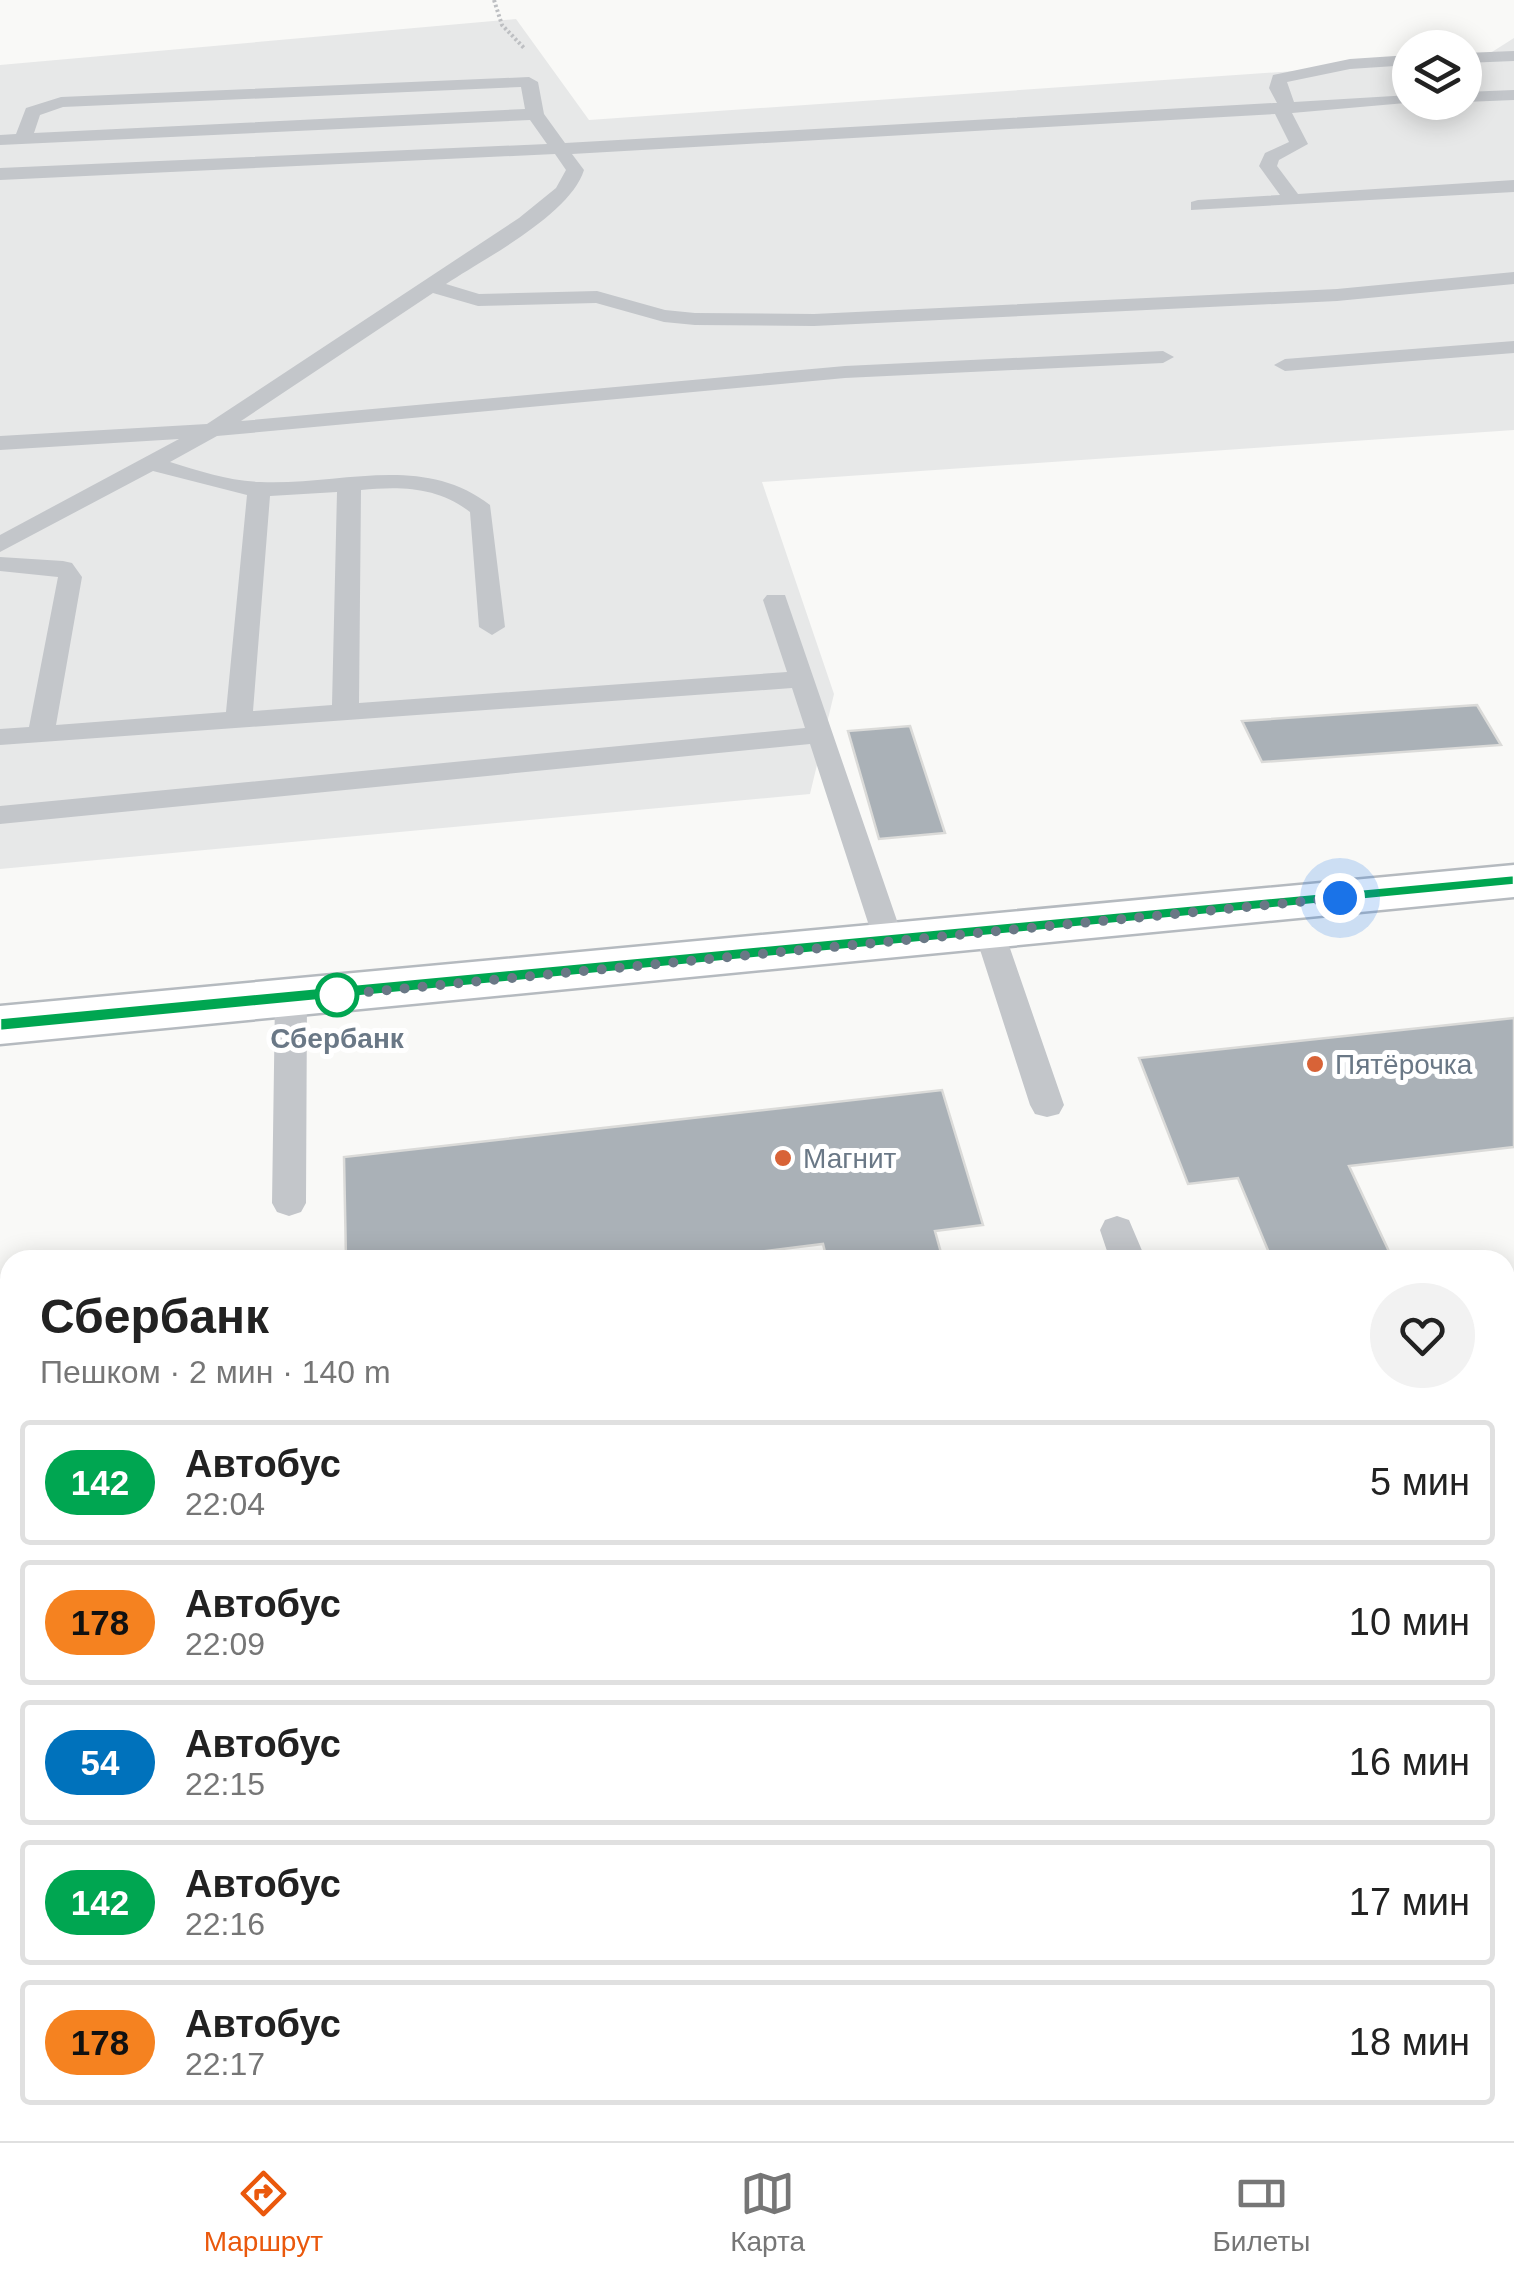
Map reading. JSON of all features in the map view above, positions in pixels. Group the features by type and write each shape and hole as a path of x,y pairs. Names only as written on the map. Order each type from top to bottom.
{"street":[{"path":"0,1025 1514,881"},
{"path":"0,984 80,1017"}],"lane":[{"path":"1482,57 1514,56"},
{"path":"1294,200 1268,166 1271,157 1299,144 1278,88 1279,80 1350,64 1392,61"},
{"path":"0,545 212,430 526,222 563,192 573,180 575,170 535,114 529,82 61,102 32,112 7,143"},
{"path":"1482,97 1514,95"},
{"path":"0,174 994,128 1392,101"},
{"path":"7,143 535,114"},
{"path":"1198,206 1514,186"},
{"path":"431,286 478,300 597,297 680,318 814,320 1300,298 1514,278"},
{"path":"814,320 845,372"},
{"path":"1285,365 1510,353"},
{"path":"0,443 212,430 845,372 1163,357"},
{"path":"152,464 259,490 415,483 472,498 482,510 492,627"},
{"path":"344,712 349,484"},
{"path":"238,720 259,490"},
{"path":"0,564 63,568 70,577 40,734"},
{"path":"776,600 889,941"},
{"path":"0,738 801,679"},
{"path":"0,816 819,736"},
{"path":"989,932 1047,1104"},
{"path":"289,1203 291,999"}],"path":[{"path":"494,0 502,25 532,59 529,82"}],"shaded area":[{"path":"516,19 589,120 1392,64 1392,120 1482,120 1482,57 1514,38 1514,430 762,482 834,694 810,794 0,869 0,65"}],"building":[{"path":"1477,705 1501,745 1262,762 1242,721"},
{"path":"910,726 945,833 879,839 848,731"},
{"path":"1514,1018 1514,1147 1349,1166 1388,1250 1268,1250 1238,1178 1188,1184 1139,1058"},
{"path":"942,1090 983,1225 935,1231 940,1250 824,1250 823,1244 775,1250 346,1250 344,1157"}],"bus line":[{"name":"142","path":"0,1025 1514,881"}],"place":[{"name":"Сбербанк","path":"337,995"},
{"name":"Пятёрочка","path":"1315,1064"},
{"name":"Магнит","path":"783,1158"}],"route":[{"path":"337,995 326,996 1340,898"}]}
